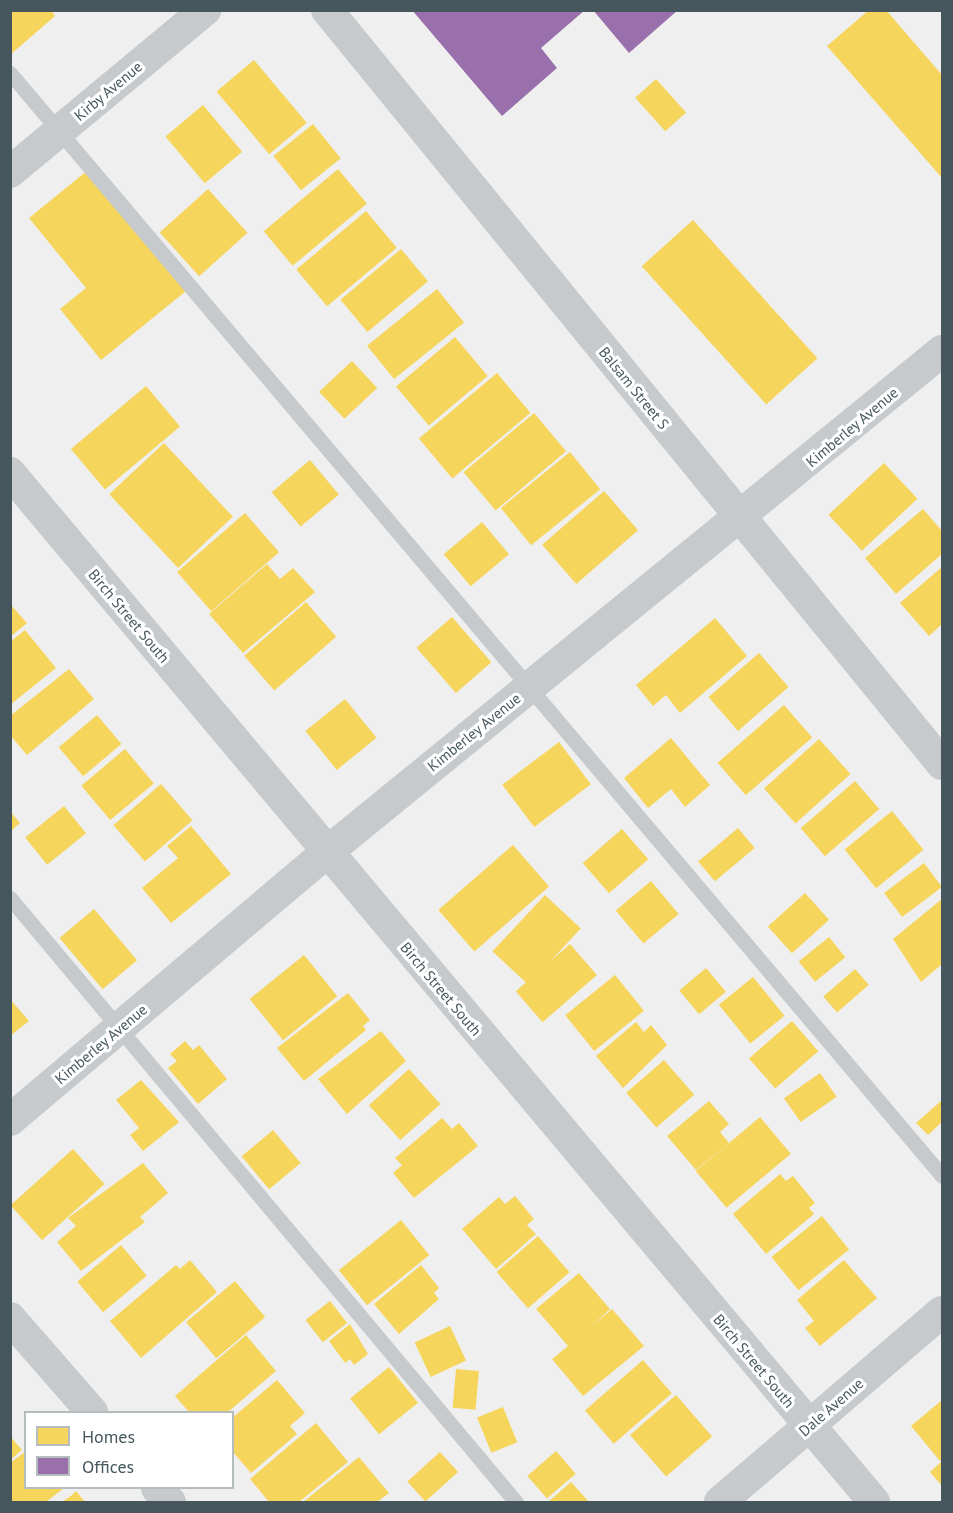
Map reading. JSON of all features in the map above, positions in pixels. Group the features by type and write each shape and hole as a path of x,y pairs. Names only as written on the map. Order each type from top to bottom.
{"street":[{"name":"Kirby Avenue","path":"10,172 205,10"},
{"name":"Balsam Street S","path":"327,10 942,764"},
{"name":"Kimberley Avenue","path":"10,1120 326,853 942,354"},
{"name":"Birch Street South","path":"10,473 326,853 874,1503"},
{"name":"Dale Avenue","path":"720,1503 942,1312"},
{"path":"10,1318 90,1411"},
{"path":"158,1489 170,1503"}],"lane":[{"path":"10,73 527,688 942,1176"},
{"path":"10,898 516,1503"}],"building: Homes":[{"path":"10,10 51,10 55,16 10,55"},
{"path":"869,10 886,10 942,75 942,178 827,46"},
{"path":"254,60 307,123 269,154 216,91"},
{"path":"656,79 686,112 665,131 635,98"},
{"path":"203,105 242,152 205,183 165,136"},
{"path":"313,124 341,158 301,190 273,156"},
{"path":"338,169 367,203 293,266 264,231"},
{"path":"88,170 186,291 101,360 60,309 86,288 29,218"},
{"path":"208,189 247,233 199,276 160,232"},
{"path":"366,211 397,248 327,306 296,269"},
{"path":"693,220 817,358 766,404 642,266"},
{"path":"401,249 428,281 367,332 340,300"},
{"path":"437,289 464,322 394,379 367,346"},
{"path":"455,337 488,376 429,426 396,386"},
{"path":"352,361 377,388 344,419 319,392"},
{"path":"497,373 530,413 452,478 419,439"},
{"path":"146,386 180,427 105,490 71,449"},
{"path":"534,413 566,451 496,510 464,472"},
{"path":"164,443 233,517 178,568 109,494"},
{"path":"570,452 600,489 531,545 501,508"},
{"path":"310,460 339,494 301,527 272,492"},
{"path":"884,463 917,499 862,551 828,515"},
{"path":"604,491 638,530 576,584 542,545"},
{"path":"923,509 942,531 942,554 896,594 865,558"},
{"path":"245,513 279,552 211,611 177,572"},
{"path":"482,522 509,554 471,586 444,554"},
{"path":"267,564 280,579 293,568 315,592 243,653 209,614"},
{"path":"942,567 942,624 929,636 900,603"},
{"path":"306,602 336,637 274,691 244,656"},
{"path":"10,604 27,623 10,637"},
{"path":"452,617 491,662 456,693 417,648"},
{"path":"715,618 747,656 680,713 666,695 653,706 636,685"},
{"path":"25,630 56,668 10,705 10,642"},
{"path":"759,653 789,687 738,731 708,697"},
{"path":"69,669 94,699 27,755 10,735 10,716"},
{"path":"345,699 376,738 337,770 305,731"},
{"path":"784,705 812,737 746,795 718,763"},
{"path":"97,715 121,744 83,776 59,747"},
{"path":"671,738 710,785 685,807 671,789 648,808 624,778"},
{"path":"819,739 850,774 795,823 764,789"},
{"path":"559,742 591,784 534,827 502,785"},
{"path":"125,749 154,783 110,820 81,786"},
{"path":"855,781 879,809 825,856 801,828"},
{"path":"161,784 192,820 145,862 113,825"},
{"path":"64,806 86,833 47,865 25,837"},
{"path":"10,811 20,823 10,832"},
{"path":"892,811 923,850 876,888 845,849"},
{"path":"191,826 231,874 171,923 142,888 178,858 167,846"},
{"path":"738,828 755,848 715,881 698,861"},
{"path":"622,829 648,859 609,893 583,863"},
{"path":"513,845 549,887 474,951 438,910"},
{"path":"924,863 942,887 902,917 884,893"},
{"path":"651,881 679,914 643,944 616,911"},
{"path":"805,893 829,920 792,953 768,926"},
{"path":"545,895 581,928 528,985 492,951"},
{"path":"942,899 942,964 921,982 893,939"},
{"path":"94,909 137,960 103,989 60,938"},
{"path":"829,937 845,957 815,982 799,962"},
{"path":"570,944 597,975 543,1022 516,991"},
{"path":"304,955 337,996 283,1040 250,999"},
{"path":"706,968 726,992 699,1014 679,990"},
{"path":"855,969 869,985 837,1012 823,997"},
{"path":"615,975 644,1011 594,1051 565,1015"},
{"path":"753,977 784,1016 750,1044 719,1005"},
{"path":"348,993 370,1020 363,1026 366,1030 304,1081 277,1048"},
{"path":"10,999 29,1021 10,1036"},
{"path":"792,1021 818,1051 775,1089 749,1058"},
{"path":"636,1022 644,1032 651,1025 667,1045 623,1088 596,1056"},
{"path":"381,1031 406,1061 347,1114 318,1079"},
{"path":"185,1041 193,1050 199,1045 227,1079 198,1104 168,1068 177,1061 170,1054"},
{"path":"664,1060 694,1095 656,1128 626,1093"},
{"path":"409,1069 440,1104 400,1140 369,1105"},
{"path":"820,1073 837,1097 801,1122 784,1098"},
{"path":"141,1080 179,1122 143,1151 130,1135 139,1128 116,1100"},
{"path":"942,1100 942,1122 928,1135 916,1123"},
{"path":"709,1101 729,1124 720,1132 729,1143 696,1170 667,1136"},
{"path":"760,1117 791,1154 727,1208 696,1171"},
{"path":"442,1118 452,1129 459,1123 478,1146 414,1198 393,1173 402,1165 395,1158"},
{"path":"273,1130 301,1163 269,1189 242,1156"},
{"path":"73,1149 104,1184 42,1240 11,1205"},
{"path":"143,1163 168,1193 140,1217 145,1222 81,1271 57,1242 76,1226 68,1218"},
{"path":"780,1174 786,1181 793,1176 815,1203 809,1208 814,1214 766,1254 733,1214"},
{"path":"515,1196 534,1219 527,1225 536,1234 496,1269 462,1229 499,1197 505,1204"},
{"path":"822,1216 849,1249 799,1290 771,1257"},
{"path":"401,1220 429,1255 367,1305 339,1270"},
{"path":"538,1236 569,1272 528,1308 496,1272"},
{"path":"121,1245 147,1276 103,1312 77,1282"},
{"path":"190,1260 217,1292 141,1358 110,1321 176,1265 180,1269"},
{"path":"844,1260 877,1298 820,1346 805,1328 814,1321 797,1300"},
{"path":"421,1265 439,1288 434,1293 439,1299 399,1334 374,1304"},
{"path":"579,1273 610,1309 592,1326 612,1309 644,1346 583,1396 552,1359 568,1346 536,1309"},
{"path":"235,1281 265,1317 216,1358 186,1322"},
{"path":"330,1301 347,1323 323,1342 306,1320"},
{"path":"350,1324 368,1354 354,1365 350,1359 345,1363 329,1341"},
{"path":"450,1326 466,1360 431,1377 415,1342"},
{"path":"246,1335 276,1371 229,1411 188,1411 175,1396"},
{"path":"643,1360 672,1393 614,1444 585,1411"},
{"path":"389,1367 418,1403 379,1434 350,1398"},
{"path":"456,1369 479,1371 476,1410 453,1408"},
{"path":"277,1380 305,1413 290,1426 297,1434 251,1473 234,1453 234,1416"},
{"path":"676,1395 712,1437 666,1477 630,1435"},
{"path":"942,1400 942,1459 940,1461 911,1426"},
{"path":"503,1407 517,1442 491,1453 477,1417"},
{"path":"316,1423 348,1462 299,1502 269,1502 250,1479"},
{"path":"10,1436 22,1450 10,1460"},
{"path":"556,1451 576,1474 547,1499 527,1476"},
{"path":"24,1452 24,1489 63,1489 46,1502 10,1502 10,1463"},
{"path":"440,1452 458,1472 425,1502 407,1481"},
{"path":"359,1457 389,1493 377,1502 303,1502"},
{"path":"942,1461 942,1486 930,1472"},
{"path":"571,1482 589,1502 548,1502"},
{"path":"76,1491 85,1502 62,1502 72,1495"}],"building: Offices":[{"path":"412,10 585,10 541,48 557,68 502,116"},
{"path":"593,10 678,10 629,53"}]}
